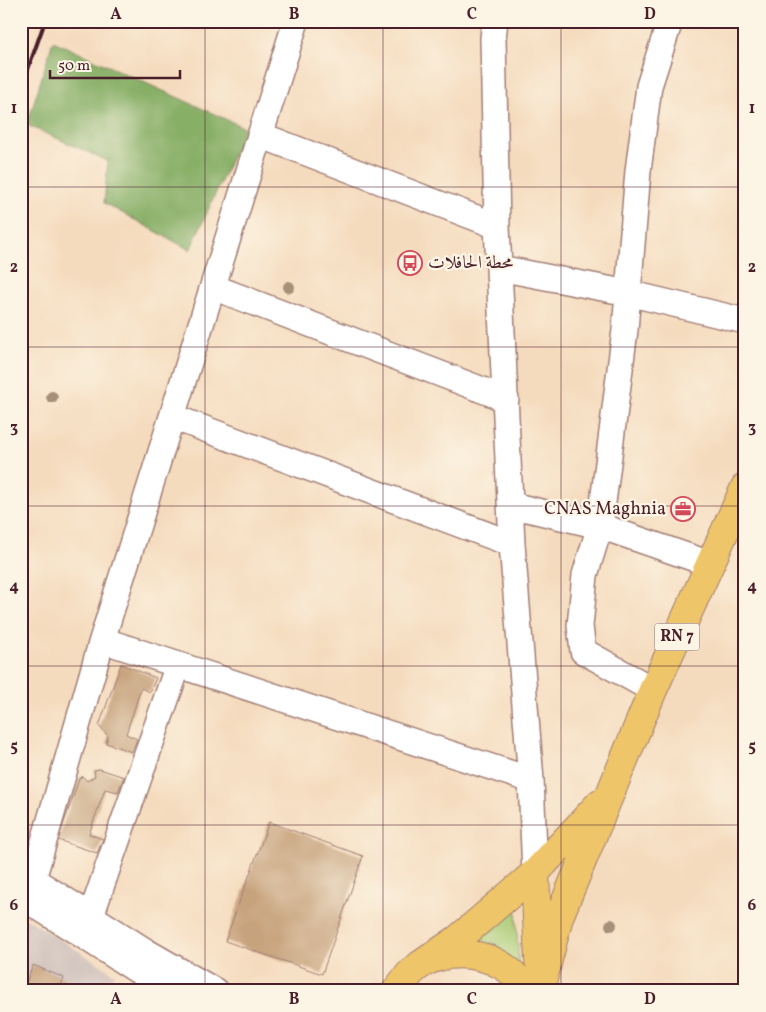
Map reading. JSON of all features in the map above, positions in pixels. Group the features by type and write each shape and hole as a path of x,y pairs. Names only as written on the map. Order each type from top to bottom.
{"main road":[{"name":"RN 7","path":"535,990 559,917 653,690 745,488"},
{"name":"RN 7","path":"420,965 458,939 535,873 613,789"},
{"path":"535,873 535,990"},
{"path":"396,991 405,978 420,965 447,956 476,955 494,962 535,990"}],"street":[{"path":"26,888 296,21"},
{"path":"495,21 493,38 497,226 512,544 531,780 535,873"},
{"path":"653,690 583,651 580,626 585,575 600,526 628,293 638,171 649,86 670,21"},
{"path":"260,136 497,226"},
{"path":"499,268 628,293 745,321"},
{"path":"213,287 506,399"},
{"path":"173,417 512,544"},
{"path":"511,505 600,526 710,564"},
{"path":"102,640 531,780"},
{"path":"91,916 178,665"},
{"path":"26,888 91,916 175,991"},
{"path":"26,888 141,961 215,991"}],"shaded area":[{"path":"21,915 115,974 107,987 112,991 21,991"}],"green space":[{"path":"53,41 245,128 190,250 104,203 108,161 27,125"},
{"path":"516,909 519,971 470,947"},
{"path":"457,983 474,985 487,991 424,991 437,985"}],"building":[{"path":"121,664 156,678 150,692 141,688 126,734 137,739 132,752 106,743 108,736 99,726"},
{"path":"100,769 124,777 118,792 105,789 89,834 103,839 97,853 58,840 79,779 82,776 87,781 95,776 94,770"},
{"path":"269,822 363,856 322,974 225,941"},
{"path":"33,965 64,978 59,991 23,991"}],"railway":[{"path":"21,89 45,21"}],"place":[{"name":"محطة الحافلات","path":"410,263"},
{"name":"CNAS Maghnia","path":"683,509"}]}
